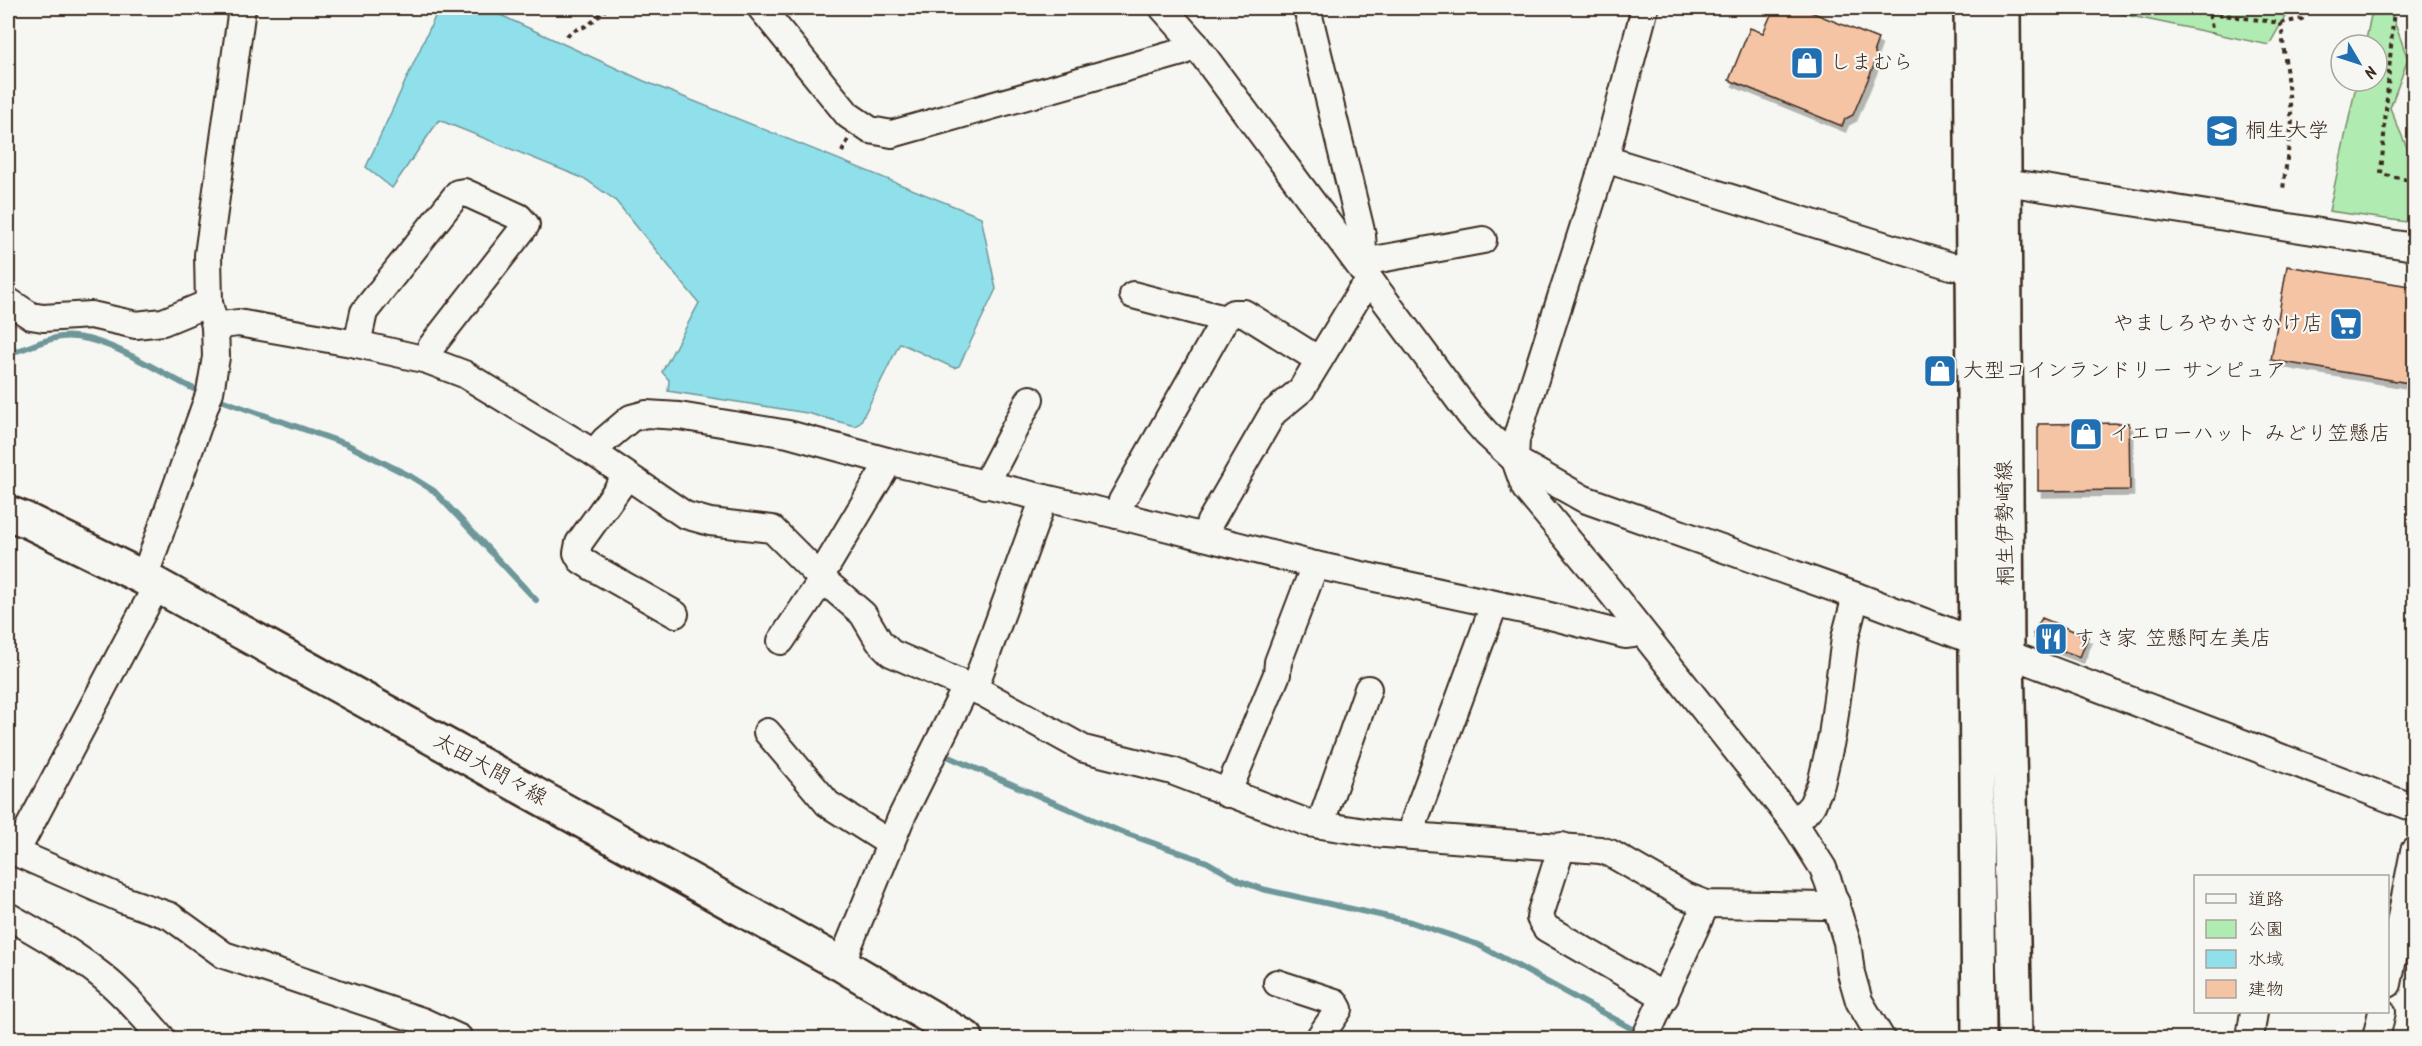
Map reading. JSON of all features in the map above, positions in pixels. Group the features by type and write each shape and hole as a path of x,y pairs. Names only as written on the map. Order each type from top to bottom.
{"main road":[{"name":"桐生伊勢崎線","path":"1971,8 1979,1038"},
{"name":"桐生伊勢崎線","path":"2003,8 2006,182 2004,281 2007,653 2015,1038"},
{"name":"太田大間々線","path":"8,513 150,582 841,964 966,1038"}],"street":[{"path":"242,8 208,255 216,357 210,392 150,582 12,850 124,900 170,916 224,955 422,1021 459,1038"},
{"path":"761,8 848,115 870,130 892,134 1182,52 1195,44"},
{"path":"1163,8 1195,44 1470,415 1515,459 1584,499 1856,596 2415,808"},
{"path":"1204,537 1210,522 1273,413 1301,390 1360,293 1365,272 1362,236 1307,8"},
{"path":"1645,8 1605,159 1516,439 1515,459 1525,489 1598,576 1795,824 1823,868 1847,942 1851,973 1859,1001 1881,1038"},
{"path":"1605,159 1951,266 1974,267"},
{"path":"2006,182 2415,247"},
{"path":"357,344 364,312 458,193 464,192 519,217 526,225 431,347 427,360"},
{"path":"1365,272 1483,240"},
{"path":"1133,295 1225,319"},
{"path":"8,301 32,316 43,318 90,315 136,325 212,315 238,323 357,344 427,360 481,383 594,453 685,515 699,520 772,529 820,577 864,614 879,641 891,653 970,688 1084,748 1172,771 1227,794 1308,823 1362,832 1562,846 1610,853 1683,895 1706,904 1825,906 1836,903"},
{"path":"1117,515 1122,501 1225,319 1233,313 1244,313 1319,360"},
{"path":"985,485 1030,399"},
{"path":"594,453 605,440 631,418 654,413 788,434 887,461 1117,515 1315,565 1625,635 1640,631"},
{"path":"781,641 818,586 820,577 883,472 887,461"},
{"path":"627,476 579,543 577,553 581,560 592,567 675,614"},
{"path":"841,964 891,844 970,688 1044,498"},
{"path":"1227,794 1277,674 1278,662 1315,565"},
{"path":"1795,824 1812,805 1821,784 1832,736 1845,638 1856,596"},
{"path":"1412,835 1414,819 1494,605"},
{"path":"1320,825 1368,689"},
{"path":"767,732 828,804 891,844"},
{"path":"1562,846 1541,912 1542,923 1546,928 1665,997"},
{"path":"2389,979 2415,851"},
{"path":"1645,1038 1706,904"},
{"path":"8,916 78,959 108,981 125,996 162,1038"},
{"path":"1277,983 1335,1002 1339,1009 1319,1038"},
{"path":"2250,1038 2254,1013"},
{"path":"2376,1038 2382,1013"}],"path":[{"path":"567,36 571,30 584,27 594,21 607,8"},
{"path":"2175,8 2281,23 2302,19 2307,8"},
{"path":"2394,8 2381,174 2415,181"},
{"path":"2209,13 2213,33"},
{"path":"2281,23 2292,122 2283,189"}],"green space":[{"path":"2093,8 2290,8 2269,45"},
{"path":"2391,13 2408,59 2390,108 2408,150 2414,132 2414,223 2329,211 2354,93 2389,93 2389,33 2367,33 2371,15"}],"water":[{"path":"439,8 485,8 644,81 981,217 996,289 959,366 954,368 900,343 860,423 855,426 807,413 668,391 669,380 662,372 699,303 615,200 585,179 439,120 392,188 366,167"}],"building":[{"path":"1774,8 1801,8 1878,39 1874,50 1877,58 1853,115 1845,119 1842,126 1729,80 1750,28 1763,33"},
{"name":"やましろやかさかけ店","path":"2287,266 2415,287 2415,384 2271,360"},
{"path":"2129,423 2130,490 2038,491 2038,424"},
{"path":"2042,618 2088,637 2080,657 2036,641 2033,634"}],"waterway":[{"path":"8,353 54,338 77,337 130,355 196,390"},
{"path":"218,399 346,444 410,476 434,491 536,600"},
{"path":"947,756 1119,831 1207,862 1240,881 1262,889 1411,922 1479,945 1640,1033"}],"place":[{"name":"しまむら","path":"1807,63"},
{"name":"桐生大学","path":"2222,131"},
{"name":"やましろやかさかけ店","path":"2346,324"},
{"name":"大型コインランドリー サンピュア","path":"1940,371"},
{"name":"イエローハット みどり笠懸店","path":"2086,434"},
{"name":"すき家 笠懸阿左美店","path":"2051,639"}]}
